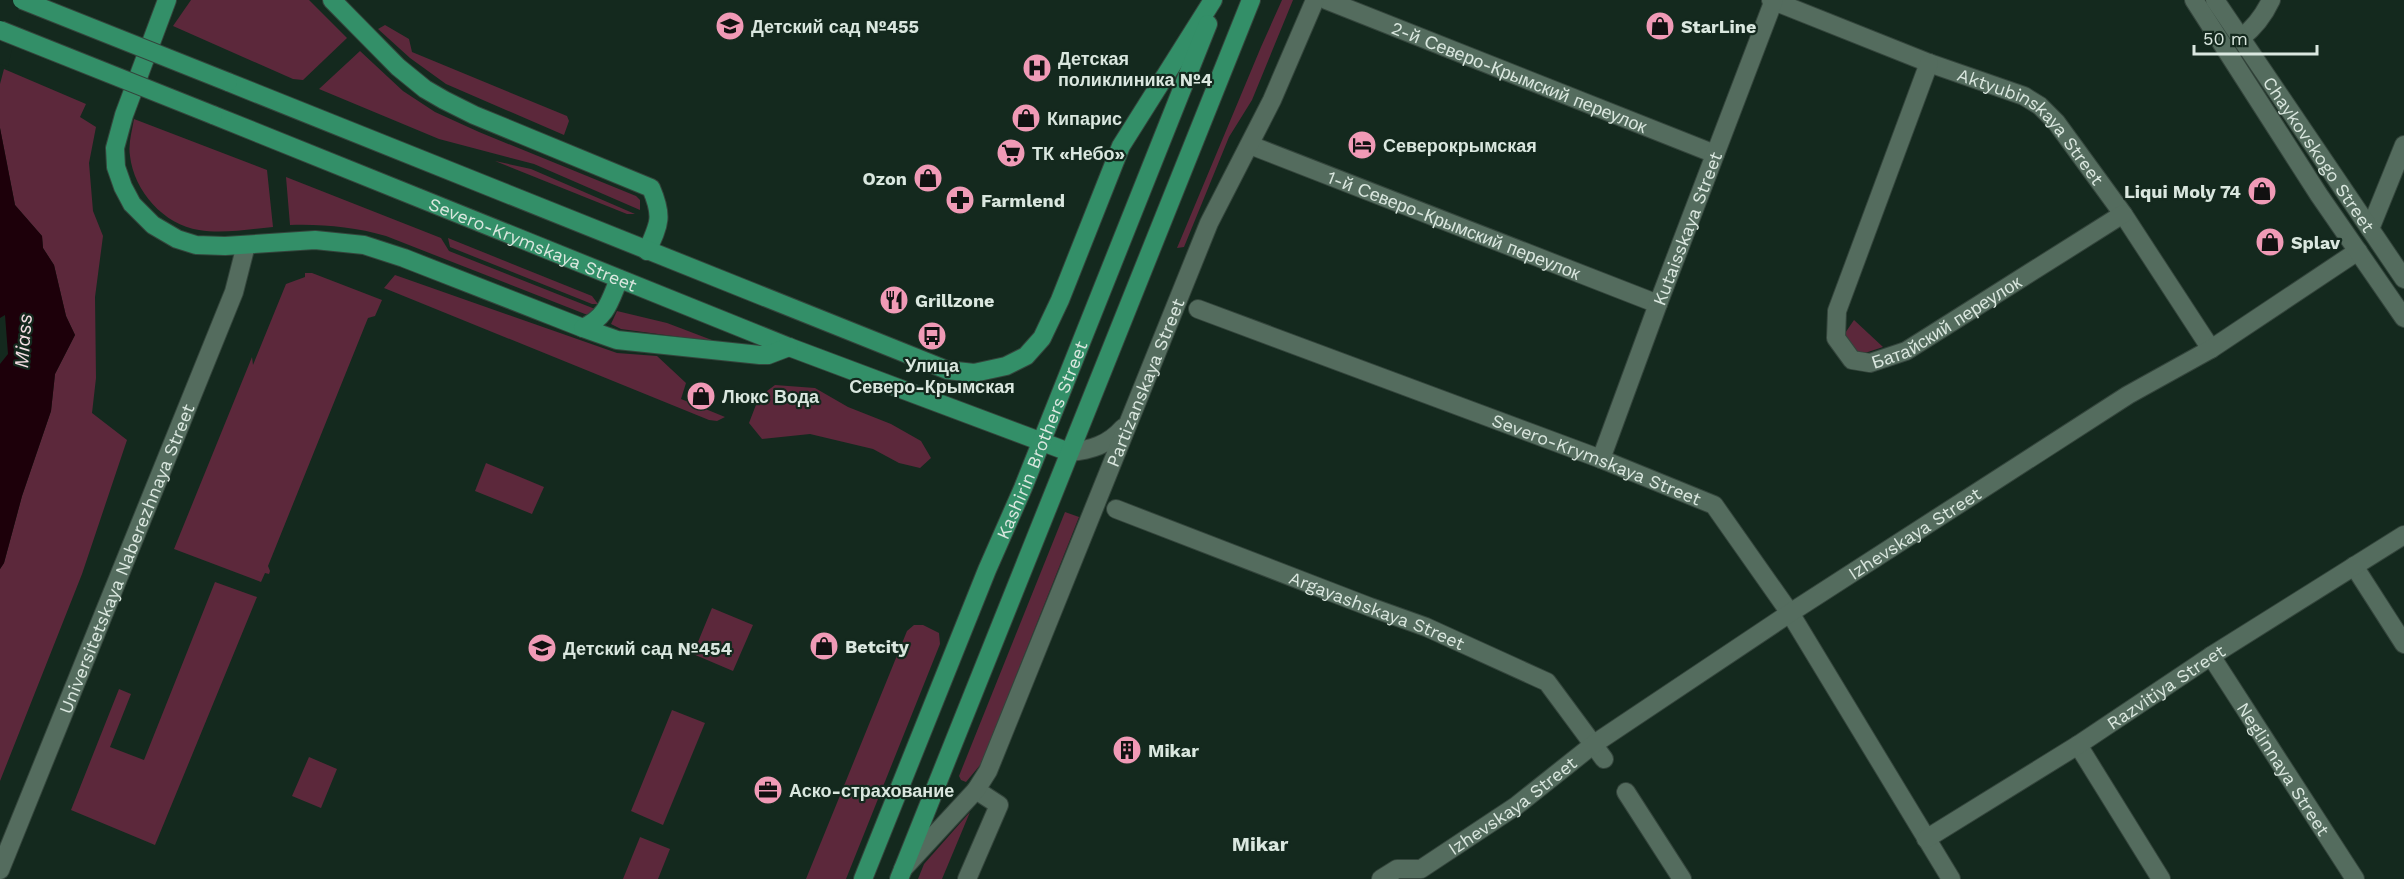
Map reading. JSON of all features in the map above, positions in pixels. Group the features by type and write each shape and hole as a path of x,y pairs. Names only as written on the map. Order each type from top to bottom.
{"main road":[{"name":"Severo-Krymskaya Street","path":"22,0 928,363 946,370 974,373 1006,366 1034,349 1049,326 1121,146 1213,0"},
{"path":"167,0 161,22 119,131 116,167 132,204 145,218 177,239 207,246 315,240 364,245 404,258 617,340 760,355 768,355 789,347"},
{"path":"161,22 178,0"},
{"path":"332,0 412,80 444,100 474,115 651,188 660,209 656,232 647,251"},
{"name":"Kashirin Brothers Street","path":"863,879 1041,442 1217,0"},
{"name":"Kashirin Brothers Street","path":"901,875 1251,0"},
{"name":"Severo-Krymskaya Street","path":"0,30 789,347 1069,452"},
{"path":"583,328 598,320 605,311 619,279"}],"street":[{"name":"Partizanskaya Street","path":"901,875 976,790 988,771 1209,223 1280,82 1315,0"},
{"name":"2-й Северо-Крымский переулок","path":"1326,0 1715,154"},
{"name":"Kutaisskaya Street","path":"1601,459 1773,0"},
{"name":"Aktyubinskaya Street","path":"1773,0 1929,63 2024,96 2040,106 2056,122 2123,214 2211,349"},
{"name":"Chaykovskogo Street","path":"2194,0 2260,105 2404,318"},
{"name":"Chaykovskogo Street","path":"2215,0 2404,279"},
{"path":"2241,38 2260,18 2271,0"},
{"name":"Батайский переулок","path":"1929,63 1837,311 1836,338 1852,360 1870,363 1906,351 2123,214"},
{"name":"1-й Северо-Крымский переулок","path":"1250,145 1658,304"},
{"name":"Izhevskaya Street","path":"1381,879 1397,869 1424,874 1516,806 1599,752 1790,613 2128,395 2211,349 2352,257 2358,251 2370,229 2404,145"},
{"name":"Universitetskaya Naberezhnaya Street","path":"0,870 234,292 246,244"},
{"name":"Severo-Krymskaya Street","path":"1198,309 1601,459 1714,505 1790,613 1951,879"},
{"path":"1069,452 1104,445 1126,424"},
{"name":"Argayashskaya Street","path":"1116,509 1370,608 1426,627 1548,682 1599,752"},
{"name":"Razvitiya Street","path":"1926,839 2078,745 2211,656 2404,535"},
{"path":"2354,566 2404,644"},
{"name":"Neglinnaya Street","path":"2211,656 2355,879"},
{"path":"2078,745 2161,879"},
{"path":"967,879 999,805 976,790"},
{"path":"1626,792 1682,879"}],"shaded area":[{"path":"191,0 309,0 347,38 303,80 293,79 173,26"},
{"path":"1282,0 1293,0 1252,100 1229,137 1184,247 1177,248 1261,47"},
{"path":"385,25 409,39 412,52 567,116 569,121 564,135 446,84 410,58 378,29"},
{"path":"360,51 403,91 435,112 636,196 640,200 640,210 534,164 439,139 319,89"},
{"path":"4,69 86,104 80,117 96,127 89,163 93,211 103,236 95,297 96,378 92,413 127,440 82,574 0,781 0,569 4,563 22,496 51,411 55,374 75,335 66,316 54,265 43,248 42,236 15,205 0,128 0,84"},
{"path":"134,119 267,170 273,227 227,231 199,230 186,227 163,214 144,193 133,169 130,147"},
{"path":"495,161 531,169 635,214 627,214"},
{"path":"286,177 441,238 449,251 595,309 585,314 386,236 339,227 290,225"},
{"path":"448,238 592,296 598,304 592,304 450,247"},
{"path":"305,273 312,273 382,300 375,316 368,318 268,566 269,574 265,573 261,582 174,549 252,357 253,365 286,284 305,277"},
{"path":"395,275 617,353 657,356 686,383 681,399 725,417 717,421 709,420 384,288"},
{"path":"617,311 667,323 717,342 621,329 611,324"},
{"path":"1854,320 1883,347 1856,356 1841,339"},
{"path":"775,385 815,388 848,407 891,424 921,441 931,458 920,468 899,463 873,449 810,434 762,439 749,423 759,397"},
{"path":"486,463 544,487 532,514 475,491"},
{"path":"1065,512 1079,517 981,764 966,782 959,776"},
{"path":"215,582 257,597 155,845 71,810 119,689 131,694 110,747 144,760"},
{"path":"712,608 753,625 733,671 693,654"},
{"path":"914,625 923,625 939,633 940,644 846,879 806,879 907,631"},
{"path":"672,710 705,723 663,825 631,811"},
{"path":"309,757 337,769 321,808 292,796"},
{"path":"970,812 942,879 918,879 924,864"},
{"path":"640,837 670,849 658,879 623,879"}],"water":[{"name":"Miass","path":"0,128 15,205 42,236 43,248 54,265 66,316 75,335 55,374 51,411 22,496 4,563 0,569 0,364 8,354 5,315 0,318"}],"pier":[{"path":"0,0 23,0 8,67 0,64"}],"place":[{"name":"Детский сад №455","path":"730,26"},
{"name":"StarLine","path":"1660,26"},
{"name":"Детская поликлиника №4","path":"1037,68"},
{"name":"Кипарис","path":"1026,118"},
{"name":"Северокрымская","path":"1362,145"},
{"name":"ТК «Небо»","path":"1011,153"},
{"name":"Ozon","path":"928,178"},
{"name":"Liqui Moly 74","path":"2262,191"},
{"name":"Farmlend","path":"960,200"},
{"name":"Splav","path":"2270,242"},
{"name":"Grillzone","path":"894,300"},
{"name":"Улица Северо-Крымская","path":"932,336"},
{"name":"Люкс Вода","path":"701,396"},
{"name":"Betcity","path":"824,646"},
{"name":"Детский сад №454","path":"542,648"},
{"name":"Mikar","path":"1127,750"},
{"name":"Аско-страхование","path":"768,790"}],"district":[{"name":"Mikar","path":"1260,844"}]}
